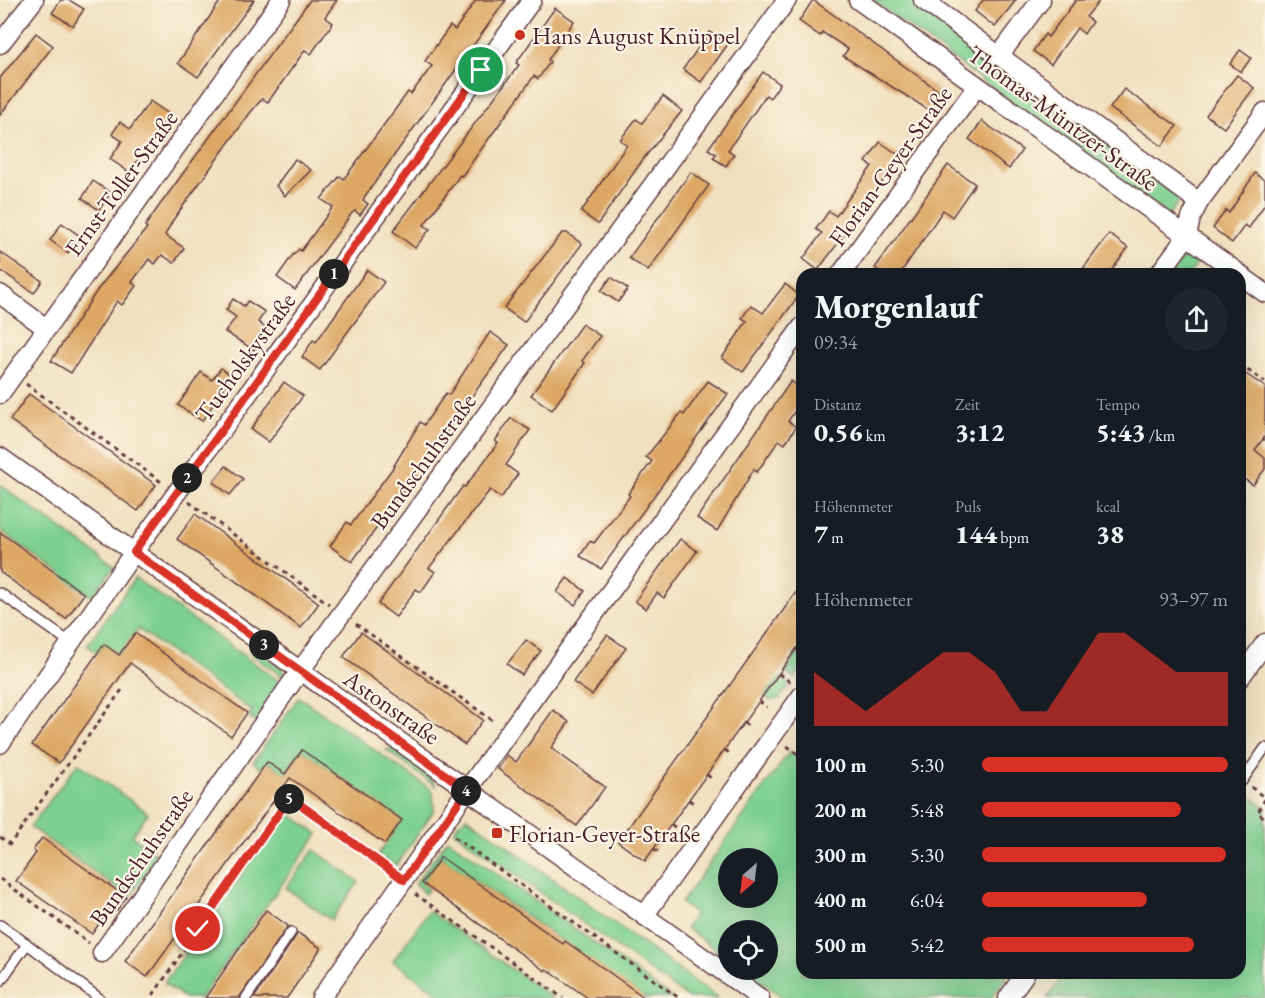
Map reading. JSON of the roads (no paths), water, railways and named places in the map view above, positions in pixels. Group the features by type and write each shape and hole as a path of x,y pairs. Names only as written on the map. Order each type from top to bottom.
{"street":[{"path":"0,45 34,0"},
{"name":"Ernst-Toller-Straße","path":"0,394 281,0"},
{"name":"Tucholskystraße","path":"0,744 134,552 532,0"},
{"name":"Bundschuhstraße","path":"102,953 300,671 787,0"},
{"name":"Thomas-Müntzer-Straße","path":"858,0 1230,268"},
{"name":"Thomas-Müntzer-Straße","path":"923,0 1199,202"},
{"path":"999,56 1041,0"},
{"name":"Florian-Geyer-Straße","path":"845,268 977,86"},
{"path":"1163,268 1187,236 1191,218 1199,202 1265,112"},
{"name":"Thomas-Müntzer-Straße","path":"1246,279 1265,292"},
{"path":"0,294 46,328"},
{"path":"321,998 467,790 796,335"},
{"name":"Astonstraße","path":"0,457 756,997"},
{"path":"1246,670 1265,643"},
{"path":"644,916 796,692"},
{"path":"1008,998 1021,979"}],"lane":[{"path":"0,593 71,643"},
{"path":"1246,775 1265,748"},
{"path":"0,925 99,998"},
{"path":"246,998 291,932"},
{"path":"0,982 27,944"}],"place":[{"name":"Hans August Knüppel","path":"520,35"},
{"name":"Florian-Geyer-Straße","path":"497,833"}]}
